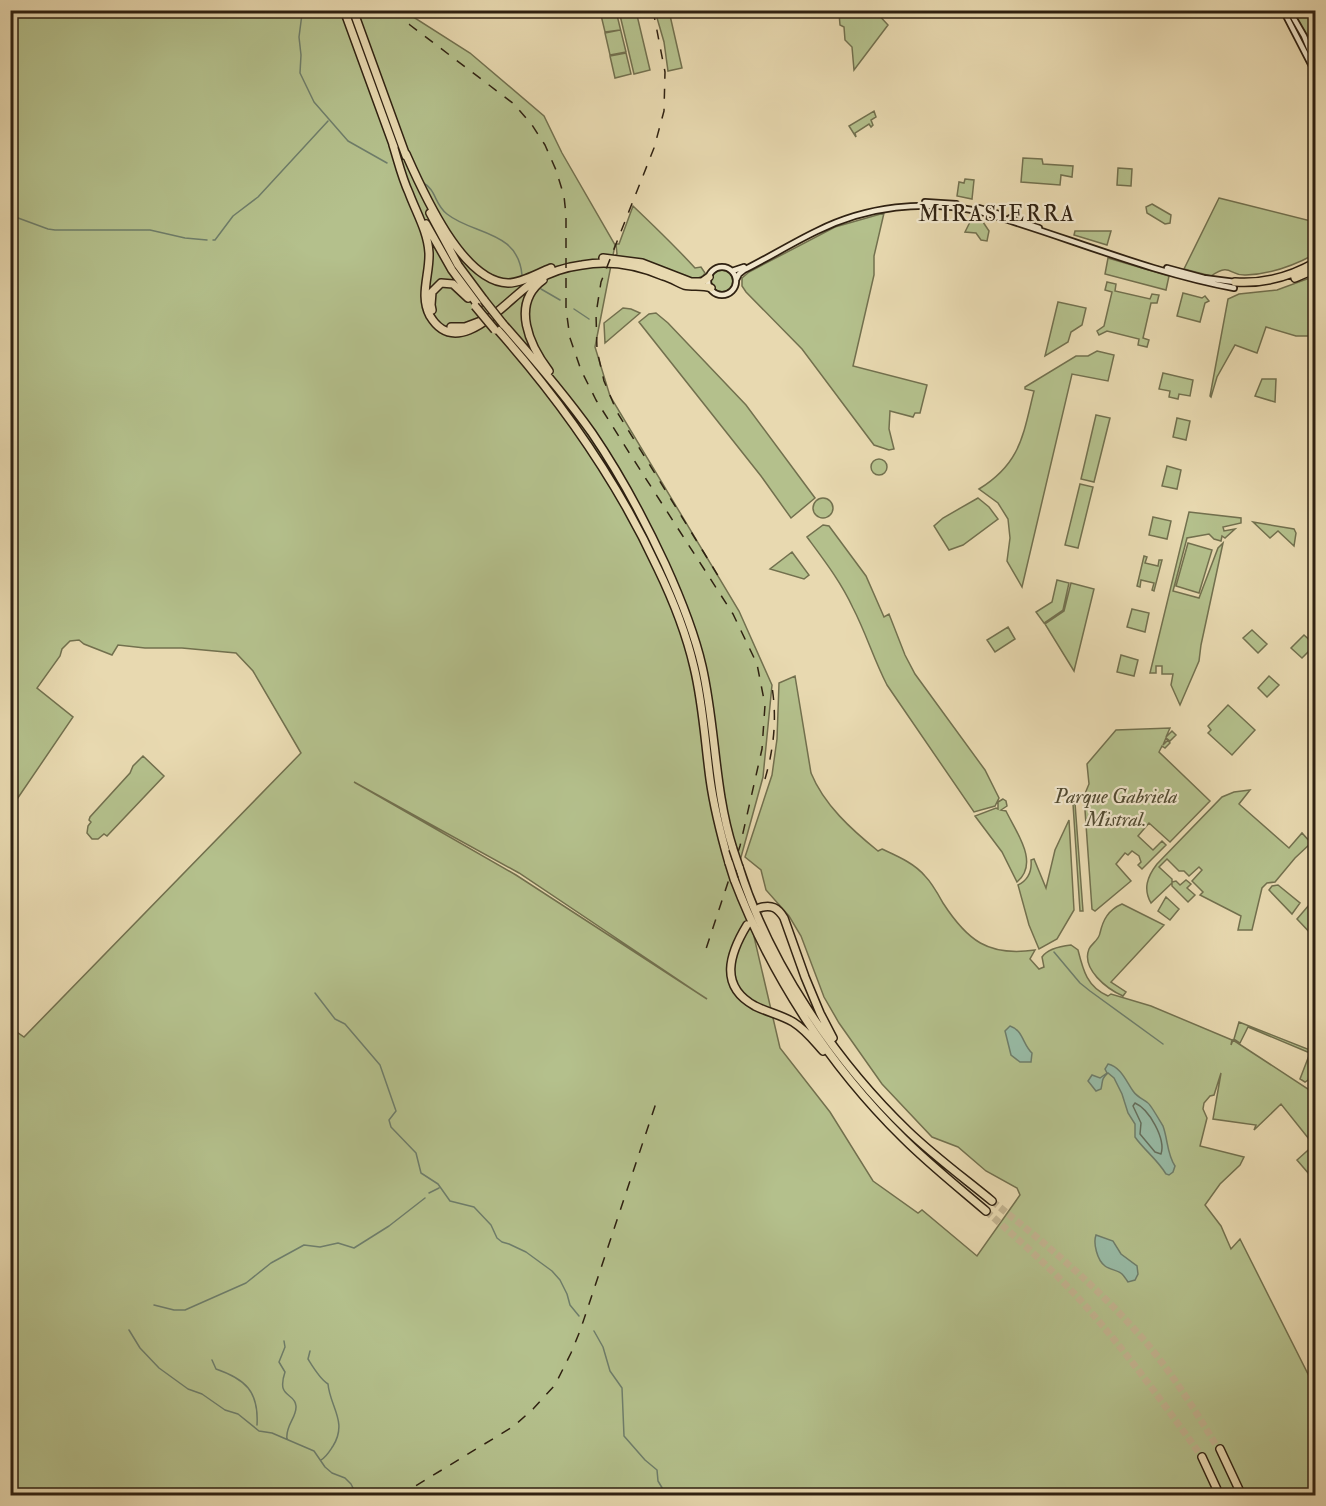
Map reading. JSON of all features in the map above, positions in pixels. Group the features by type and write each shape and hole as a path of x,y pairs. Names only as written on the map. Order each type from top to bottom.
{"highway":[{"path":"344,10 412,194 431,234 452,270 586,439 620,494 681,612"},
{"path":"353,10 419,192 437,230 479,304"},
{"path":"393,145 426,236 429,252 424,295 426,306 430,315 442,328 468,332 479,327 521,290 570,265"},
{"path":"406,154 432,209 447,234 465,257 489,278 505,283 517,282 570,265 612,258 642,263 691,282 702,282 709,278"},
{"path":"1234,285 1276,279 1293,274 1316,262"},
{"path":"479,304 449,282 441,283 432,292 431,304 437,318 451,327 465,327 480,321 533,279 570,265 598,263 627,265 663,275 681,284 711,288"},
{"path":"570,265 540,283 527,302 525,324 534,348 593,435 652,536 681,612 712,716 722,805 733,849 759,920 786,973 836,1049 871,1092 916,1138 992,1201"},
{"path":"1234,285 1272,284 1316,269"},
{"path":"499,327 561,392 593,435"},
{"path":"698,668 711,789 720,834 734,879 757,933 789,992 830,1054 871,1104"},
{"path":"759,908 767,905 773,906 784,918 820,1013 834,1039 871,1092"},
{"path":"747,925 735,945 730,966 736,987 746,1000 794,1023 807,1033 846,1080 924,1158 986,1211"},
{"path":"1220,1450 1241,1496"},
{"path":"1202,1457 1218,1496"}],"main road":[{"path":"1283,10 1302,44 1308,46 1313,44 1314,38"},
{"path":"1289,10 1316,63"},
{"path":"1316,11 1313,18 1316,63"},
{"path":"1288,19 1316,74"},
{"path":"732,271 742,268 813,229 852,213 882,206 935,202 988,210 1197,277 1234,285"},
{"path":"736,280 732,271 726,267 713,271 709,278 711,288 720,294 727,293 734,288 739,274 744,270 839,220 882,209 923,205 978,211 1173,273 1215,285 1234,285"}],"green space":[{"path":"10,11 404,11 470,53 544,116 562,153 615,245 595,347 610,396 739,611 772,685 763,777 738,868 780,1048 830,1112 873,1181 918,1213 922,1210 977,1256 1020,1195 1017,1188 986,1171 958,1147 932,1137 882,1084 839,1023 824,997 801,936 789,916 766,890 761,870 745,857 772,775 777,739 779,683 795,676 811,773 823,796 849,826 878,851 882,849 894,854 921,871 952,916 970,936 980,943 1004,951 1035,950 1030,959 1039,969 1044,967 1042,957 1048,951 1071,945 1078,950 1087,977 1101,992 1108,996 1111,994 1151,1006 1232,1040 1231,1045 1233,1040 1308,1089 1314,1101 1316,1116 1313,1144 1281,1104 1254,1130 1256,1125 1213,1119 1221,1073 1214,1095 1204,1103 1203,1109 1207,1118 1200,1146 1244,1157 1240,1165 1220,1184 1205,1205 1221,1226 1231,1249 1240,1239 1315,1388 1315,1495 11,1495 11,1028 24,1037 301,753 253,671 236,653 118,645 112,655 79,640 70,641 62,649 60,656 37,688 73,717 11,808","holes":["354,782 519,873 707,999 516,875"]},
{"path":"600,11 616,11 626,52 610,55 605,33 620,30 605,32"},
{"path":"619,11 636,11 650,70 634,74"},
{"path":"655,11 669,11 682,68 668,71 664,42"},
{"path":"836,11 875,11 888,25 854,70 852,47 845,40 844,27 840,25 839,13"},
{"path":"1292,11 1312,11 1311,43 1309,42"},
{"path":"626,53 631,74 615,78 610,56"},
{"path":"874,111 876,117 871,120 873,125 871,127 869,124 855,133 856,137 849,126"},
{"path":"1023,158 1042,159 1043,164 1073,166 1072,177 1061,175 1060,185 1021,182"},
{"path":"1118,168 1132,169 1131,186 1117,185"},
{"path":"965,179 974,180 972,199 957,196 959,182 964,183"},
{"path":"1219,198 1315,222 1315,254 1282,269 1265,273 1240,275 1223,270 1211,276 1184,269"},
{"path":"1152,204 1171,215 1170,223 1165,224 1147,213 1146,207"},
{"path":"633,206 695,268 701,267 705,273 703,276 693,280 645,261 615,256 617,254 616,244 619,244"},
{"path":"884,213 874,256 874,275 853,366 927,385 920,413 915,413 913,417 890,411 889,429 894,449 889,450 874,445 802,349 742,286 742,278 749,272 835,227"},
{"path":"971,220 983,222 989,231 987,241 981,240 976,233 965,232"},
{"path":"1075,231 1111,231 1107,245 1074,235"},
{"path":"1108,258 1169,276 1166,290 1105,274"},
{"path":"722,270 730,273 733,281 730,289 722,292 714,289 711,281 714,273"},
{"path":"1315,276 1315,336 1296,336 1266,327 1257,353 1235,345 1217,377 1211,397 1228,299 1239,294 1277,290"},
{"path":"1107,282 1116,284 1115,291 1150,299 1152,294 1159,295 1157,303 1151,303 1143,338 1149,340 1147,347 1138,345 1139,339 1107,331 1099,335 1097,331 1104,326 1112,292 1105,290"},
{"path":"1183,293 1202,298 1205,296 1209,301 1205,303 1200,322 1177,316"},
{"path":"1058,302 1086,308 1082,325 1071,332 1068,342 1045,356"},
{"path":"623,308 640,313 605,343 604,323"},
{"path":"656,313 746,405 815,498 791,518 761,476 639,322 649,314"},
{"path":"1097,351 1114,355 1108,381 1072,374 1022,587 1007,561 1010,538 1008,519 998,503 979,489 1004,469 1018,447 1034,391 1025,389 1025,387 1076,356 1088,356"},
{"path":"1163,373 1193,380 1190,396 1179,394 1178,399 1169,397 1170,391 1159,389"},
{"path":"1262,379 1276,379 1275,402 1255,396"},
{"path":"1096,415 1110,418 1094,482 1081,479"},
{"path":"1177,418 1190,421 1186,440 1173,437"},
{"path":"876,459 882,459 887,467 885,473 876,475 871,470 871,464"},
{"path":"1167,466 1181,470 1177,489 1162,486"},
{"path":"1080,484 1093,487 1078,548 1065,545"},
{"path":"823,498 830,501 833,508 830,515 823,518 816,515 813,508 816,501"},
{"path":"978,498 998,519 963,545 949,550 934,526 943,518"},
{"path":"1189,512 1241,518 1241,523 1223,527 1224,531 1235,529 1225,538 1222,536 1221,541 1209,534 1187,538 1173,591 1199,598 1218,548 1223,543 1199,661 1180,705 1171,685 1173,674 1162,674 1162,666 1156,666 1156,673 1150,673"},
{"path":"1153,517 1171,521 1167,539 1149,535"},
{"path":"1253,522 1294,529 1296,533 1294,546 1278,531 1270,538"},
{"path":"823,525 829,526 866,576 884,617 889,614 915,674 985,770 999,798 995,806 974,812 887,685 848,598 807,537"},
{"path":"1188,543 1212,550 1199,593 1176,586"},
{"path":"792,552 809,575 804,579 770,569"},
{"path":"1144,556 1147,557 1145,563 1158,566 1159,560 1162,560 1154,591 1152,590 1154,583 1141,580 1140,587 1137,586"},
{"path":"1057,580 1069,583 1063,610 1044,623 1036,612 1052,602"},
{"path":"1071,583 1094,589 1074,671 1045,624 1064,611"},
{"path":"1132,609 1149,613 1145,632 1127,627"},
{"path":"1008,627 1015,639 995,652 987,640"},
{"path":"1252,630 1267,644 1258,653 1243,638"},
{"path":"1304,635 1315,645 1302,658 1291,648"},
{"path":"1121,655 1138,660 1134,676 1117,672"},
{"path":"1269,676 1279,685 1267,697 1258,688"},
{"path":"1228,705 1255,730 1232,755 1208,733 1211,730 1208,726"},
{"name":"Parque Gabriela Mistral.","path":"1170,728 1166,737 1172,731 1176,735 1170,741 1166,738 1163,745 1168,740 1170,743 1165,748 1162,746 1159,752 1210,801 1170,842 1149,823 1138,836 1153,850 1162,841 1166,845 1142,869 1138,865 1141,862 1139,856 1132,851 1128,855 1125,853 1116,864 1131,881 1095,911 1092,909 1084,796 1089,784 1087,764 1116,730"},
{"path":"143,756 164,776 107,836 104,834 98,839 92,839 87,833 91,822 90,817"},
{"path":"1250,790 1239,804 1289,848 1302,833 1311,843 1275,882 1267,883 1262,888 1252,930 1238,930 1241,916 1200,895 1203,892 1192,881 1202,870 1199,867 1189,876 1184,871 1179,871 1167,859 1159,867 1172,879 1172,882 1176,881 1180,885 1186,880 1191,884 1187,888 1195,895 1188,902 1172,886 1172,883 1151,903 1147,893 1147,883 1157,864 1222,797 1234,792"},
{"path":"1003,799 1007,806 1001,810 1006,811 1024,847 1026,857 1024,874 1017,882 1002,852 975,816 998,809 998,802"},
{"path":"1075,803 1083,911 1080,911 1073,804"},
{"path":"1069,820 1074,910 1057,939 1039,949 1029,925 1018,885 1027,878 1031,860 1034,859 1046,888 1055,850"},
{"path":"1278,885 1300,903 1292,914 1269,890 1272,886"},
{"path":"1166,897 1179,909 1170,920 1158,911"},
{"path":"1315,898 1315,938 1297,919"},
{"path":"1122,904 1164,925 1111,982 1126,992 1123,996 1110,989 1097,977 1089,964 1088,956 1089,949 1098,938 1107,916"},
{"path":"1239,1022 1315,1052 1315,1060 1308,1080 1305,1082 1300,1079 1310,1053 1248,1027 1240,1043 1234,1039"},
{"path":"1315,1144 1315,1181 1297,1160"}],"water":[{"path":"1010,1026 1018,1031 1032,1053 1031,1062 1020,1062 1011,1055 1005,1031"},
{"path":"1108,1064 1120,1071 1135,1093 1149,1104 1163,1126 1170,1157 1175,1166 1169,1175 1135,1137 1135,1124 1114,1078 1108,1073 1103,1079 1101,1089 1096,1091 1088,1081 1092,1075 1100,1078 1107,1073 1105,1069"},
{"path":"1096,1235 1113,1241 1121,1254 1137,1266 1138,1274 1135,1280 1128,1282 1120,1273 1102,1263 1096,1251"}],"waterway":[{"path":"300,10 302,14 299,37 300,73 314,102 348,141 387,163"},
{"path":"213,240 233,216 258,197 328,121"},
{"path":"422,182 427,185 447,214 493,235 512,249 519,260 522,275"},
{"path":"10,215 55,230 150,230 185,238 207,240"},
{"path":"541,289 560,300"},
{"path":"574,309 589,319"},
{"path":"1054,952 1080,983 1163,1044"},
{"path":"315,993 335,1019 345,1024 380,1065 396,1111 389,1120 391,1127 416,1153 421,1173 438,1184 450,1201 474,1207 491,1225 497,1238 502,1242 526,1252 552,1271 560,1280 570,1305 579,1316"},
{"path":"429,1193 439,1188"},
{"path":"154,1305 185,1310 246,1283 271,1263 304,1245 320,1247 338,1243 354,1248 389,1226 425,1198"},
{"path":"129,1330 140,1348 159,1368 188,1389 202,1394 225,1410 238,1414 259,1431 272,1433 314,1451 325,1467 351,1484 357,1496"},
{"path":"594,1331 603,1347 610,1371 622,1388 624,1436 657,1470 658,1481 667,1496"},
{"path":"284,1341 285,1347 279,1362 285,1372 283,1387 296,1406 287,1439"},
{"path":"310,1351 308,1359 319,1376 328,1384 339,1422 333,1446 321,1460"},
{"path":"212,1360 216,1369 235,1377 253,1395 256,1403 257,1425"}],"tunnel":[{"path":"992,1201 1071,1267 1127,1321 1155,1353 1193,1407 1219,1450"},
{"path":"986,1211 1047,1266 1082,1302 1129,1359 1202,1457"}],"railway":[{"path":"395,10 410,25 514,104 545,145 564,196 566,309 570,338 581,370 596,400 733,614 757,664 765,705 762,749 740,846 706,949"},
{"path":"653,10 665,72 664,111 654,148 601,282 596,314 597,350 604,381 617,412 722,582"},
{"path":"765,779 774,733 772,687"},
{"path":"399,1496 514,1426 555,1385 580,1331 657,1100"}],"district":[{"name":"MIRASIERRA","path":"997,214"}]}
